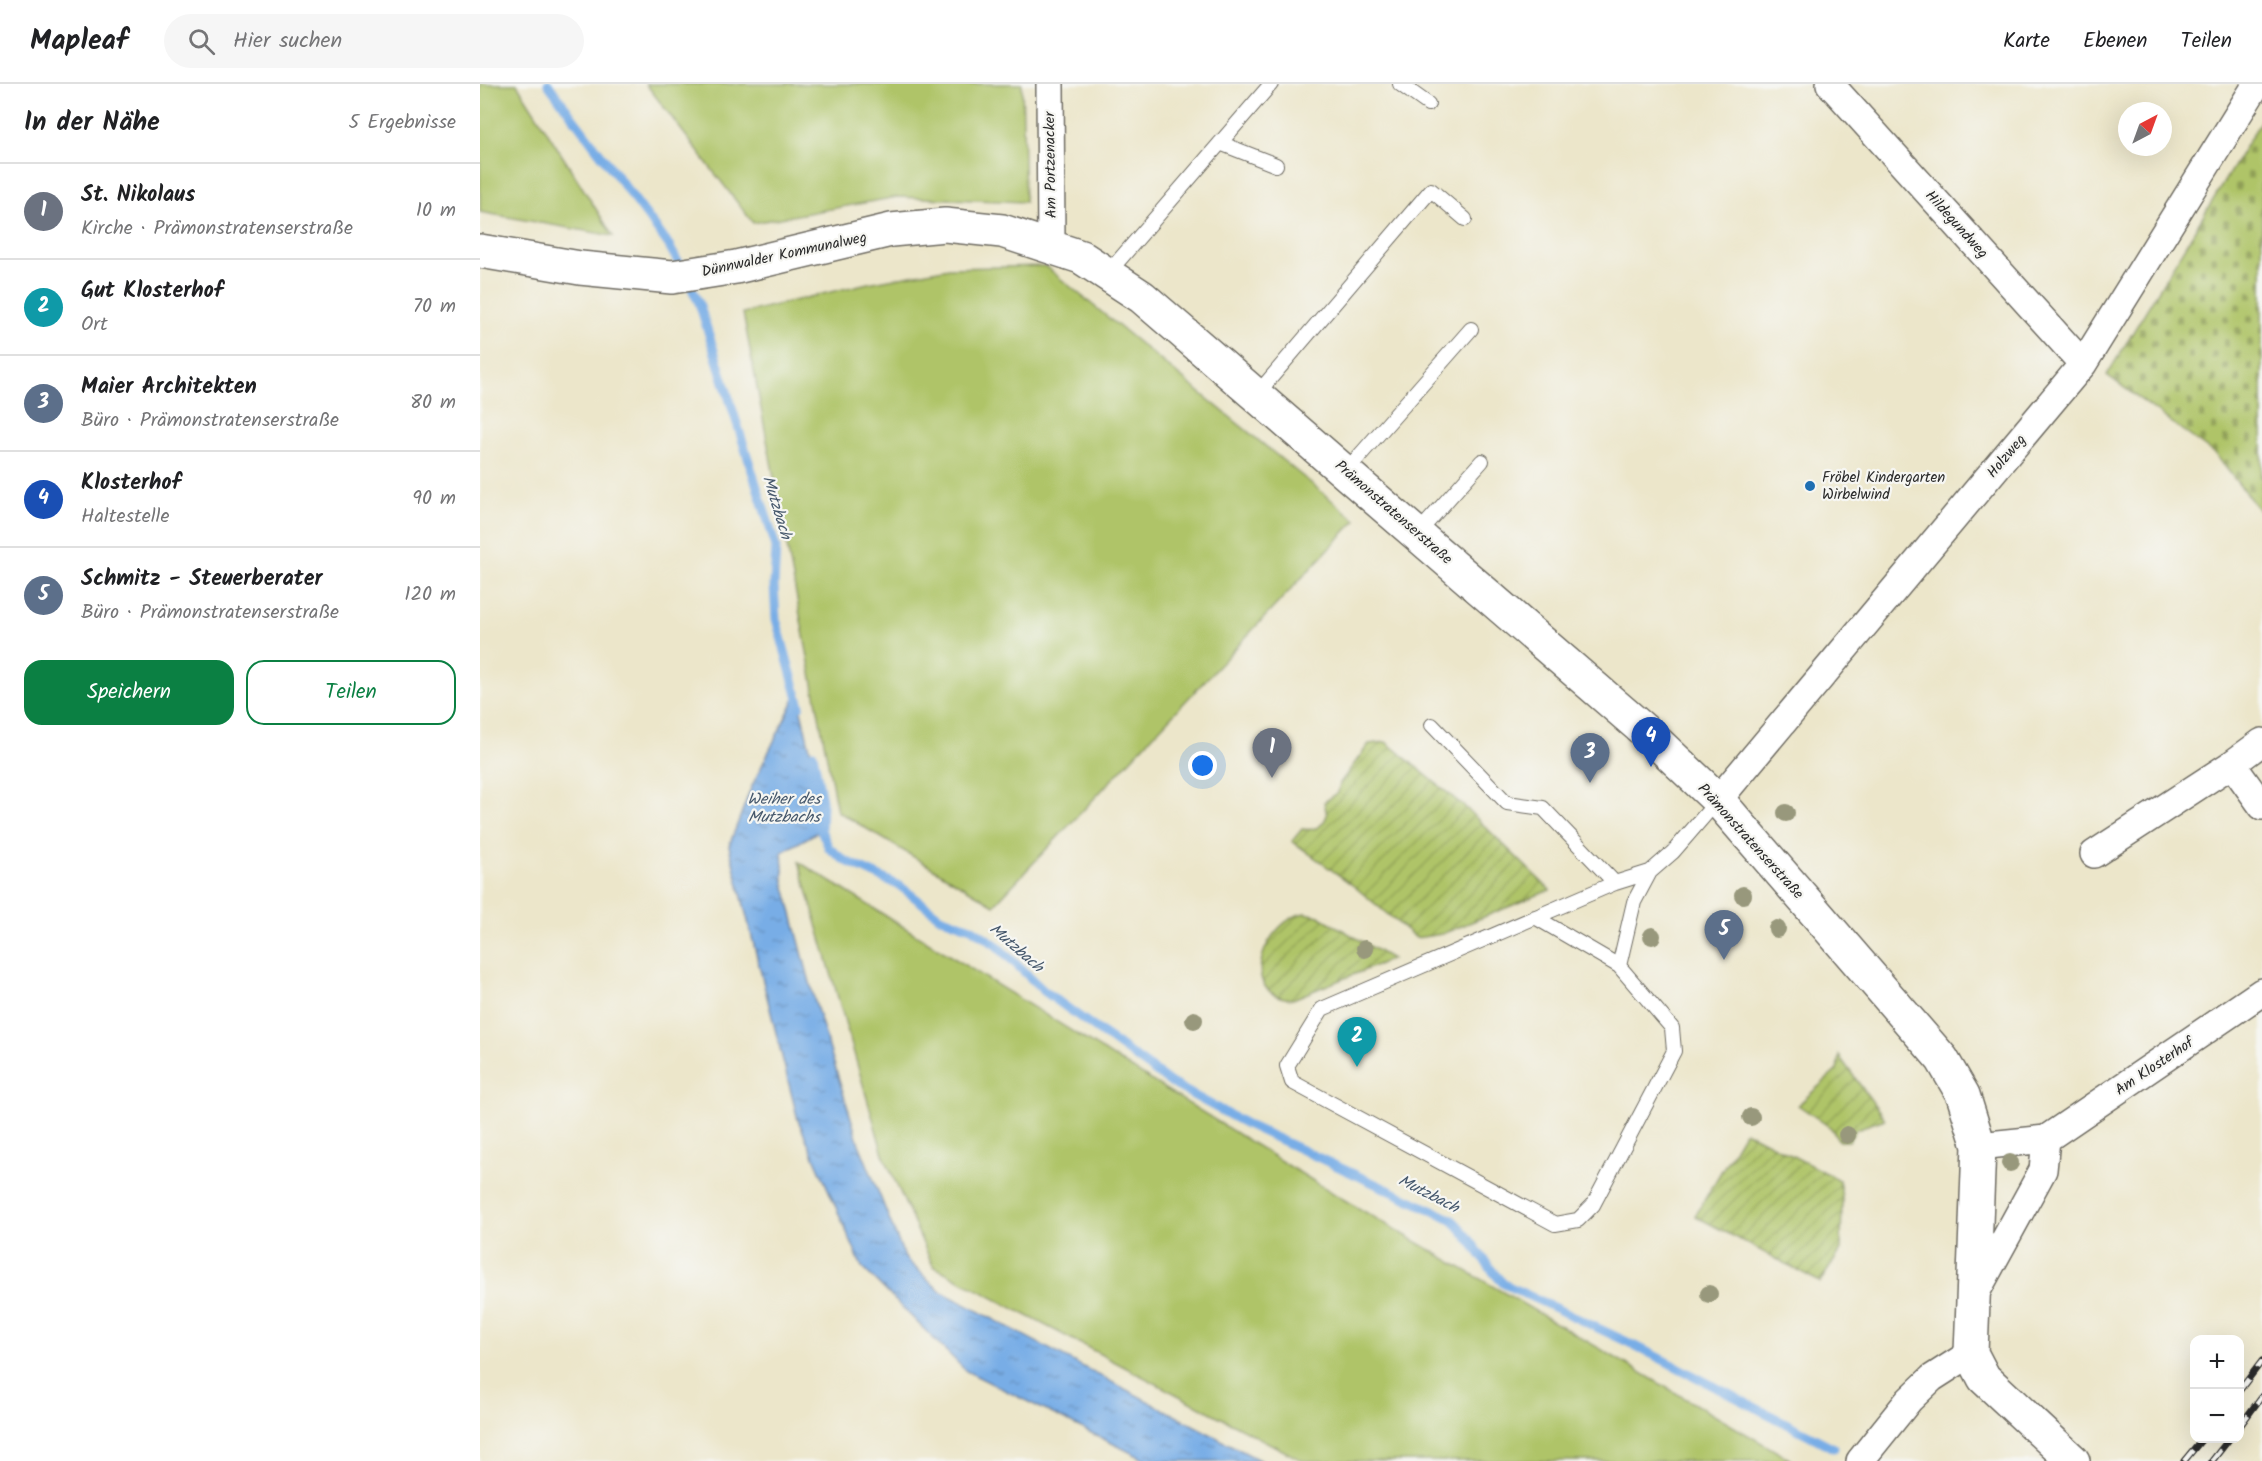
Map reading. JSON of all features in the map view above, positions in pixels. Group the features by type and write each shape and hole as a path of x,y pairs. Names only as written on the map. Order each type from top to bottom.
{"main road":[{"name":"Dünnwalder Kommunalweg","path":"480,251 580,268 672,277 736,267 891,230 945,225 1002,231 1051,246"},
{"name":"Prämonstratenserstraße","path":"1051,246 1081,257 1142,297 1647,733 1718,800 1942,1059 1963,1095 1979,1146 1980,1176 1971,1353 1984,1378 2073,1461"}],"street":[{"name":"Am Portzenacker","path":"1050,84 1051,246"},
{"name":"Hildegundweg","path":"1830,84 2083,364"},
{"name":"Holzweg","path":"1718,800 2083,364 2257,84"},
{"path":"2094,854 2262,742"},
{"path":"2232,764 2262,806"},
{"name":"Am Klosterhof","path":"1979,1146 2046,1139 2262,992"},
{"path":"1972,1299 2043,1170 2046,1139"},
{"path":"1860,1461 1924,1385 1971,1353"}],"lane":[{"path":"1108,273 1271,84"},
{"path":"1400,84 1428,104"},
{"path":"1220,143 1276,165"},
{"path":"1257,394 1431,190 1465,219"},
{"path":"1346,471 1471,329"},
{"path":"1418,533 1482,461"},
{"path":"1432,725 1507,803 1544,808 1615,883"},
{"path":"1619,966 1634,902 1650,872 1673,852 1718,800"},
{"path":"1536,917 1619,966 1672,1028 1674,1051 1593,1204 1578,1220 1555,1224 1292,1082 1287,1066 1322,1009 1615,883 1650,872"}],"green space":[{"path":"480,84 517,84 613,236 480,212"},
{"path":"646,84 1022,84 1025,202 897,197 753,223"},
{"path":"2262,119 2262,514 2216,455 2107,375"},
{"path":"1045,266 1356,520 994,905 837,811 743,313 868,283 949,268"},
{"path":"1386,742 1466,808 1550,890 1442,934 1416,938 1355,887 1292,841 1302,829 1314,829 1323,823 1327,815 1324,802 1338,793 1340,783 1369,744"},
{"path":"799,862 1336,1195 1793,1461 1303,1461 933,1266 883,1154"},
{"path":"1305,913 1319,916 1392,959 1293,999 1275,995 1264,985 1260,972 1262,957 1269,942 1279,929 1291,918"},
{"path":"1839,1056 1885,1119 1856,1129 1849,1141 1839,1141 1831,1128 1798,1105 1837,1070"},
{"path":"1745,1131 1839,1180 1842,1197 1841,1250 1820,1282 1695,1216"}],"water":[{"name":"Weiher des Mutzbachs","path":"797,694 822,800 821,830 782,852 784,883 815,1002 859,1144 905,1258 940,1291 1261,1461 1148,1461 966,1371 862,1267 798,1120 729,846 751,788"}],"waterway":[{"name":"Mutzbach","path":"548,84 668,244 682,269"},
{"name":"Mutzbach","path":"688,281 699,303 776,547 774,585 776,619 800,706"},
{"name":"Mutzbach","path":"813,754 822,800 821,830 829,848 844,860 900,886 940,917 971,928 996,945 1044,991 1171,1083 1248,1125 1451,1219 1466,1234 1504,1284 1634,1345 1834,1448"}],"railway":[{"path":"2241,1389 2262,1361"},
{"path":"2244,1421 2262,1396"},
{"path":"2184,1461 2199,1443"},
{"path":"2212,1461 2226,1443"}],"place":[{"name":"Fröbel Kindergarten Wirbelwind","path":"1810,486"},
{"name":"Klosterhof","path":"1651,767"},
{"name":"St. Nikolaus","path":"1272,778"},
{"name":"Maier Architekten","path":"1590,783"},
{"name":"Schmitz - Steuerberater","path":"1724,960"},
{"name":"Gut Klosterhof","path":"1357,1067"}]}
